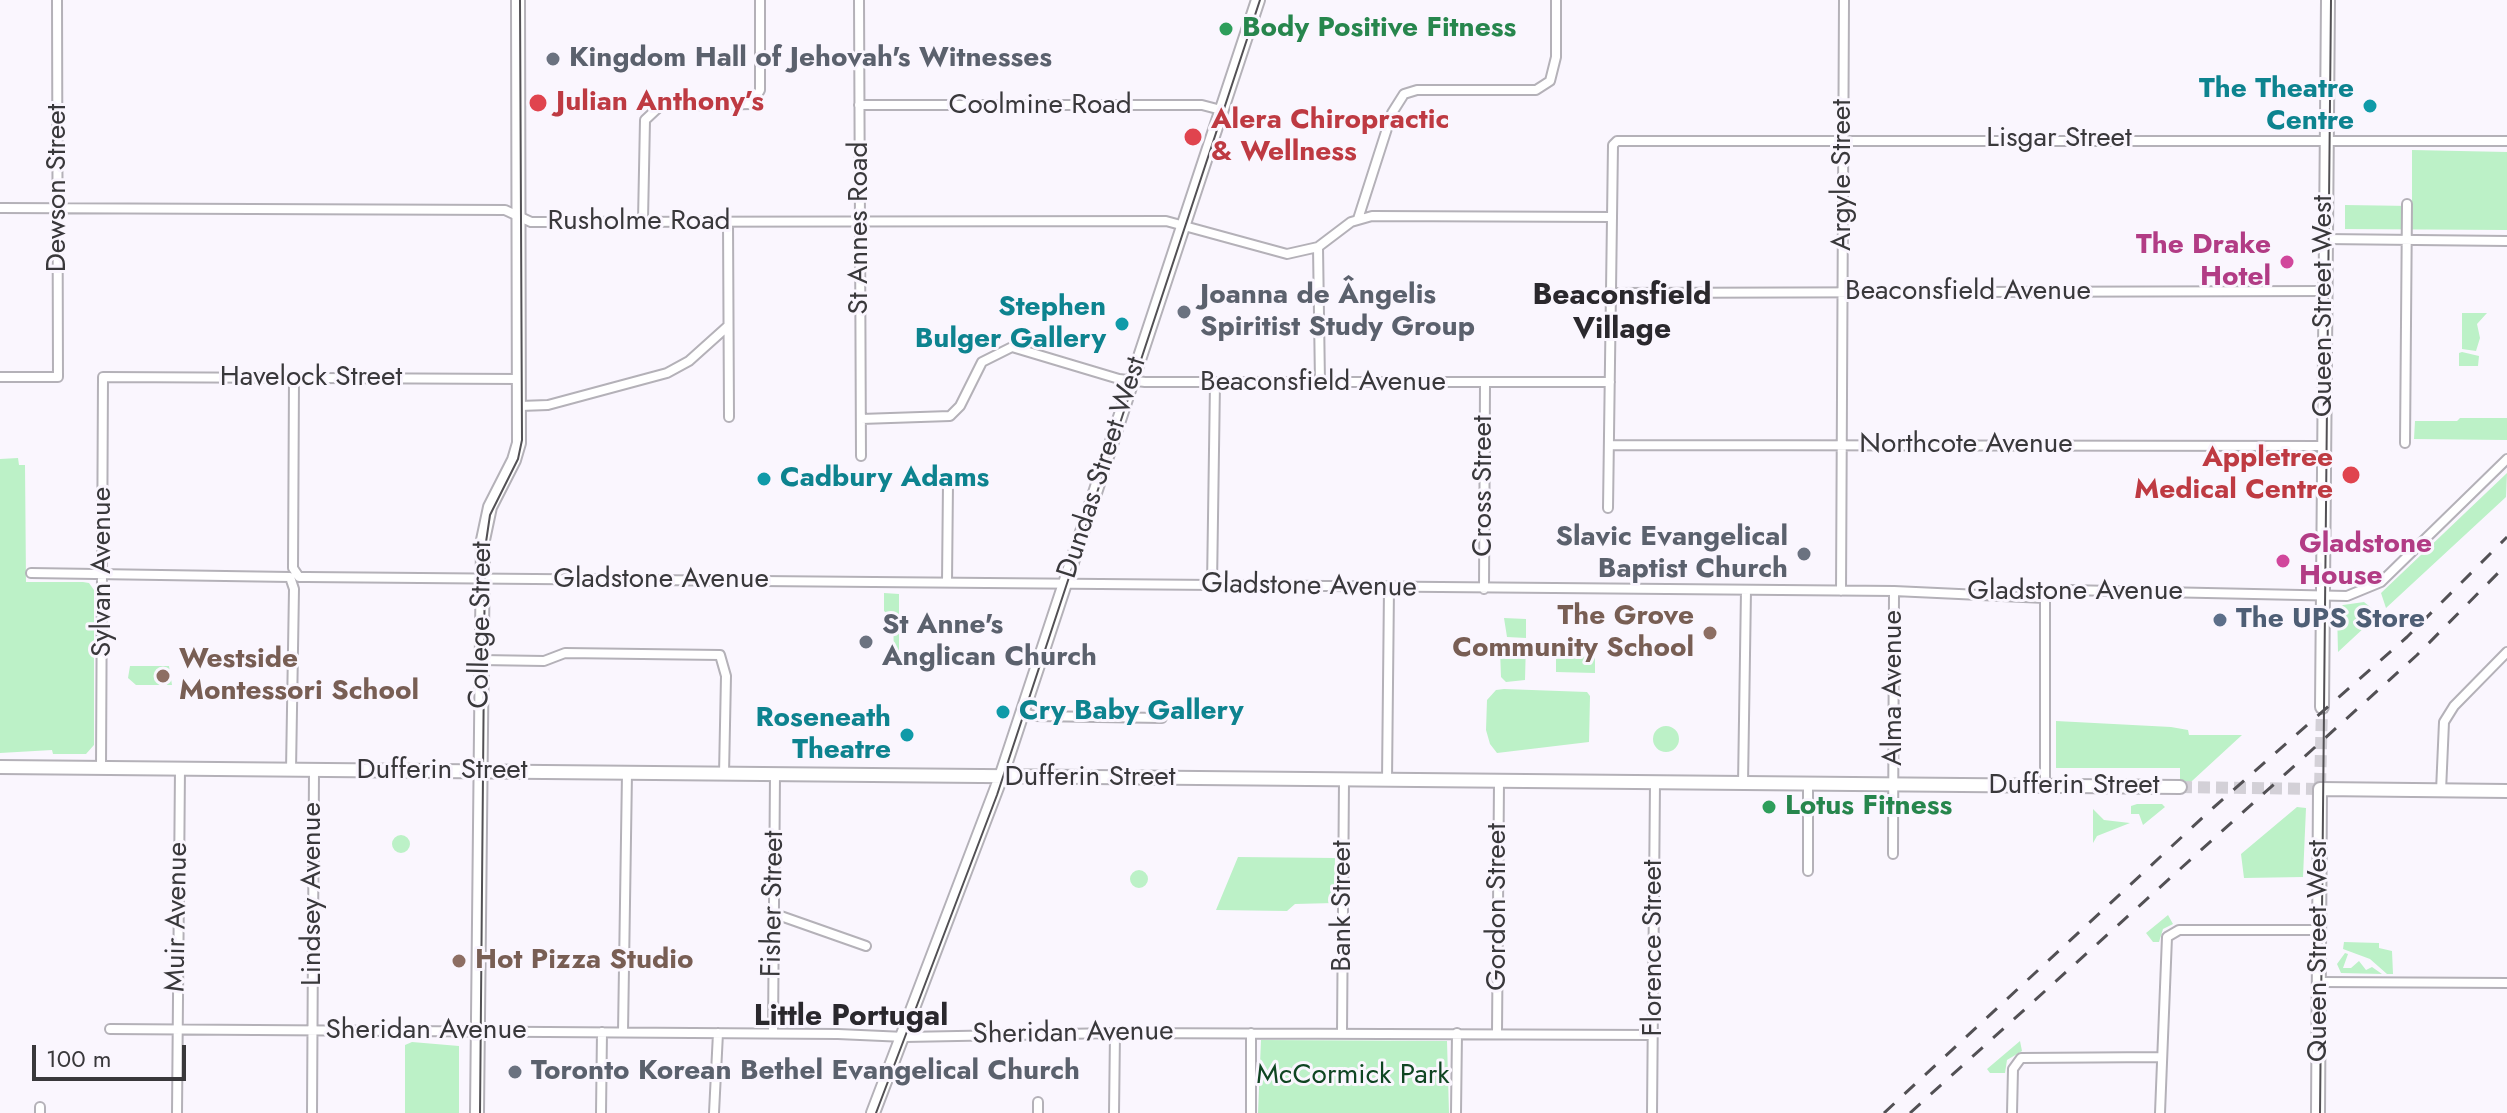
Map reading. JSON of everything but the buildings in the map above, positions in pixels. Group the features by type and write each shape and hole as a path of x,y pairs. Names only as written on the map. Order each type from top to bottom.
{"main road":[{"name":"College Street","path":"477,1113 481,580 485,524 490,507 518,451 520,406 518,0"},
{"name":"Dundas Street West","path":"873,1113 1001,777 1258,0"},
{"name":"Queen Street West","path":"2322,707 2328,0"},
{"name":"Dufferin Street","path":"0,767 2180,787"},
{"name":"Queen Street West","path":"2318,1113 2320,789 2441,791"},
{"path":"2441,791 2507,791"}],"street":[{"name":"Dewson Street","path":"0,377 58,377 57,0"},
{"path":"643,220 645,120 660,106 752,104 760,90 760,0"},
{"name":"St Annes Road","path":"859,0 861,456"},
{"path":"1358,219 1392,113 1404,94 1417,90 1536,90 1550,81 1555,69 1556,0"},
{"name":"Argyle Street","path":"1841,591 1844,0"},
{"name":"Coolmine Road","path":"859,105 1202,105 1221,110"},
{"name":"Lisgar Street","path":"1612,217 1613,145 1617,141 2507,141"},
{"path":"2405,443 2407,204"},
{"name":"Rusholme Road","path":"0,208 505,210 531,222 1137,221 1184,225"},
{"path":"1184,225 1276,253 1301,253 1318,247 1358,219 1372,216 1612,217 1608,508"},
{"path":"728,222 729,417"},
{"path":"2325,239 2507,241"},
{"path":"1318,247 1320,383"},
{"name":"Beaconsfield Avenue","path":"1612,293 2325,291"},
{"path":"520,406 548,405 667,373 689,361 728,326"},
{"name":"Beaconsfield Avenue","path":"861,419 950,416 960,406 982,362 1012,347 1132,381 1610,382"},
{"name":"Havelock Street","path":"103,377 519,379"},
{"name":"Sylvan Avenue","path":"101,767 103,377"},
{"name":"Gladstone Avenue","path":"294,378 294,571 301,577 1894,591 2045,598 2067,590 2235,591 2269,597 2324,597 2359,593 2381,582 2507,459"},
{"path":"1212,585 1215,383"},
{"name":"Cross Street","path":"1484,589 1485,383"},
{"name":"Northcote Avenue","path":"1609,445 2323,446"},
{"path":"947,582 948,483"},
{"path":"31,573 104,574"},
{"name":"Lindsey Avenue","path":"104,574 287,576 294,582 291,770"},
{"path":"1387,780 1389,588"},
{"path":"1743,784 1746,590"},
{"name":"Alma Avenue","path":"1893,854 1894,591"},
{"path":"2045,598 2045,786"},
{"path":"2441,791 2444,722 2454,706 2507,652"},
{"path":"481,660 544,661 565,653 720,655 726,676 724,774"},
{"path":"1022,712 1034,716 1162,718"},
{"name":"Muir Avenue","path":"177,1113 180,768"},
{"name":"Lindsey Avenue","path":"312,1113 314,770"},
{"path":"623,1032 627,773"},
{"name":"Fisher Street","path":"773,1033 775,774"},
{"name":"Bank Street","path":"1342,1032 1344,780"},
{"name":"Gordon Street","path":"1497,1033 1499,782"},
{"name":"Florence Street","path":"1652,1113 1655,783"},
{"path":"1808,784 1808,871"},
{"path":"775,914 866,946"},
{"path":"2160,1113 2166,947 2171,933 2319,930"},
{"path":"2319,982 2507,983"},
{"name":"Sheridan Avenue","path":"110,1029 773,1033 903,1037 1342,1032 1653,1035"},
{"path":"601,1113 602,1032"},
{"path":"714,1113 718,1033"},
{"path":"1114,1113 1115,1033"},
{"path":"1251,1033 1251,1113"},
{"path":"1456,1113 1457,1033"},
{"path":"2012,1113 2013,1069 2021,1058 2162,1057"},
{"path":"1038,1102 1038,1113"}],"green space":[{"path":"2412,150 2507,152 2507,230 2345,229 2345,205 2412,206"},
{"path":"2462,313 2487,313 2477,324 2480,338 2476,351 2462,349"},
{"path":"2459,353 2479,356 2478,366 2459,366"},
{"path":"2460,418 2507,418 2507,440 2414,439 2415,421 2457,421"},
{"path":"18,458 19,465 25,465 26,582 83,582 89,583 94,590 94,745 86,754 53,754 52,750 0,753 0,459"},
{"path":"2507,473 2506,497 2386,608 2381,593"},
{"path":"884,593 899,594 899,655 894,654 893,618 884,611"},
{"path":"2364,602 2379,614 2338,652 2337,610 2343,605"},
{"path":"1504,618 1526,619 1526,638 1507,637"},
{"path":"1504,641 1526,641 1525,680 1506,682 1501,677 1500,650"},
{"path":"1556,656 1595,657 1595,673 1556,672"},
{"path":"130,666 169,666 172,685 136,685 128,678"},
{"path":"1496,690 1587,692 1590,696 1589,742 1497,753 1490,744 1486,730 1487,700"},
{"path":"2056,721 2171,727 2188,730 2189,735 2242,735 2180,792 2180,768 2056,768"},
{"path":"1666,726 1675,730 1679,739 1675,748 1666,752 1657,748 1653,739 1657,730"},
{"path":"2162,804 2165,807 2143,825 2139,814 2131,814 2131,806"},
{"path":"2297,807 2306,808 2303,877 2244,878 2241,854"},
{"path":"2093,809 2104,820 2130,823 2097,836 2093,843"},
{"path":"401,835 410,844 401,853 392,844"},
{"path":"1238,857 1335,858 1334,903 1295,904 1287,911 1216,910"},
{"path":"1139,870 1148,879 1139,888 1130,879"},
{"path":"2168,915 2173,924 2163,929 2159,942 2153,942 2146,933"},
{"path":"2344,942 2379,943 2379,948 2392,951 2393,974 2387,974 2370,959 2343,949"},
{"path":"2345,953 2348,954 2343,968 2351,968 2359,961 2366,970 2372,967 2382,974 2341,973 2337,964"},
{"name":"McCormick Park","path":"1261,1040 1447,1041 1449,1113 1258,1113"},
{"path":"2020,1041 2022,1051 2007,1060 2005,1073 1990,1073 1987,1069"},
{"path":"412,1042 459,1046 459,1113 405,1113 405,1045"}],"tunnel":[{"path":"2180,787 2320,789 2322,707"}],"tram line":[{"path":"480,1113 485,549 490,515 518,459 522,440 520,0"},
{"path":"876,1113 997,795 1260,0"},
{"path":"2320,1113 2331,0"}],"railway":[{"path":"1884,1113 2213,808 2407,637 2507,537"},
{"path":"1910,1113 2417,655 2507,564"}],"place":[{"name":"Body Positive Fitness","path":"1226,29"},
{"name":"Kingdom Hall of Jehovah's Witnesses","path":"553,59"},
{"name":"Julian Anthony’s","path":"538,103"},
{"name":"The Theatre Centre","path":"2370,106"},
{"name":"Alera Chiropractic & Wellness","path":"1193,137"},
{"name":"The Drake Hotel","path":"2287,262"},
{"name":"Joanna de Ângelis Spiritist Study Group","path":"1184,312"},
{"name":"Stephen Bulger Gallery","path":"1122,324"},
{"name":"Appletree Medical Centre","path":"2351,475"},
{"name":"Cadbury Adams","path":"764,479"},
{"name":"Slavic Evangelical Baptist Church","path":"1804,554"},
{"name":"Gladstone House","path":"2283,561"},
{"name":"The UPS Store","path":"2220,620"},
{"name":"The Grove Community School","path":"1710,633"},
{"name":"St Anne's Anglican Church","path":"866,642"},
{"name":"Westside Montessori School","path":"163,676"},
{"name":"Cry Baby Gallery","path":"1003,712"},
{"name":"Roseneath Theatre","path":"907,735"},
{"name":"Lotus Fitness","path":"1769,807"},
{"name":"Hot Pizza Studio","path":"459,961"},
{"name":"Toronto Korean Bethel Evangelical Church","path":"515,1072"}],"district":[{"name":"Beaconsfield Village","path":"1622,314"},
{"name":"Little Portugal","path":"851,1018"}]}
